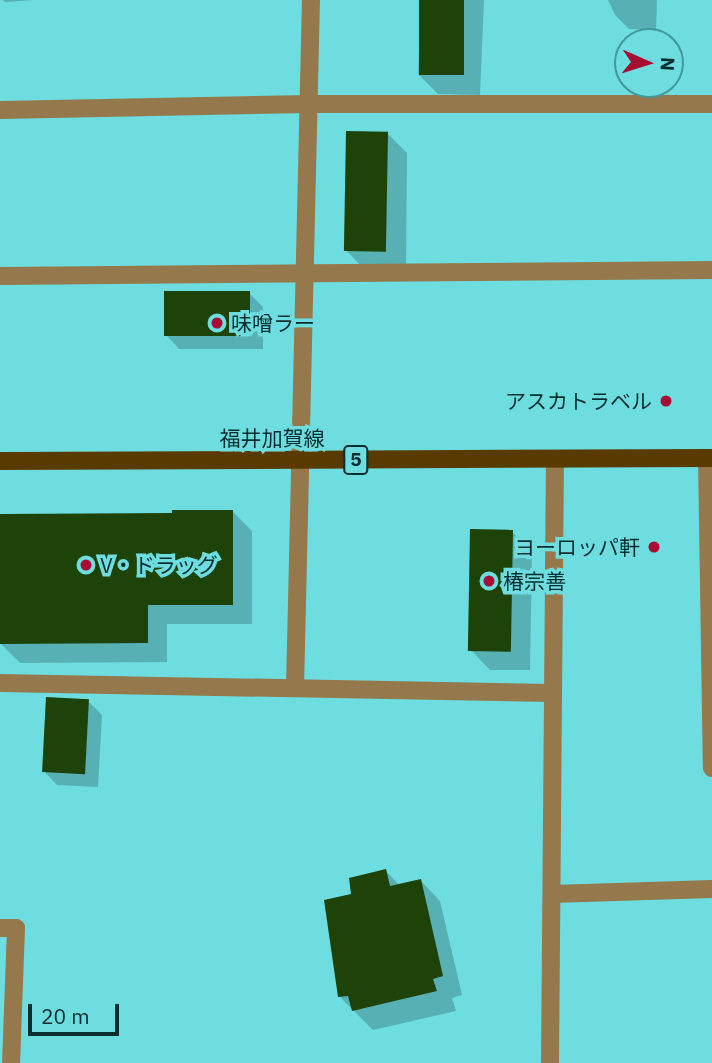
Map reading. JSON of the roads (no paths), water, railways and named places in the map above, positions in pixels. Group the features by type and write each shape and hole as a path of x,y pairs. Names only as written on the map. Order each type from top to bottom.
{"main road":[{"name":"福井加賀線","path":"0,461 710,458"}],"street":[{"path":"295,688 311,0"},
{"path":"0,110 309,104 712,104"},
{"path":"0,276 712,270"},
{"path":"710,458 712,768"},
{"path":"550,1063 555,459"},
{"path":"0,683 554,693"},
{"path":"551,894 712,889"},
{"path":"0,928 16,928 11,1063"}],"place":[{"name":"味噌ラー","path":"217,323"},
{"name":"アスカトラベル","path":"666,401"},
{"name":"ヨーロッパ軒","path":"654,547"},
{"name":"V・ドラッグ","path":"86,565"},
{"name":"椿宗善","path":"489,581"}]}
